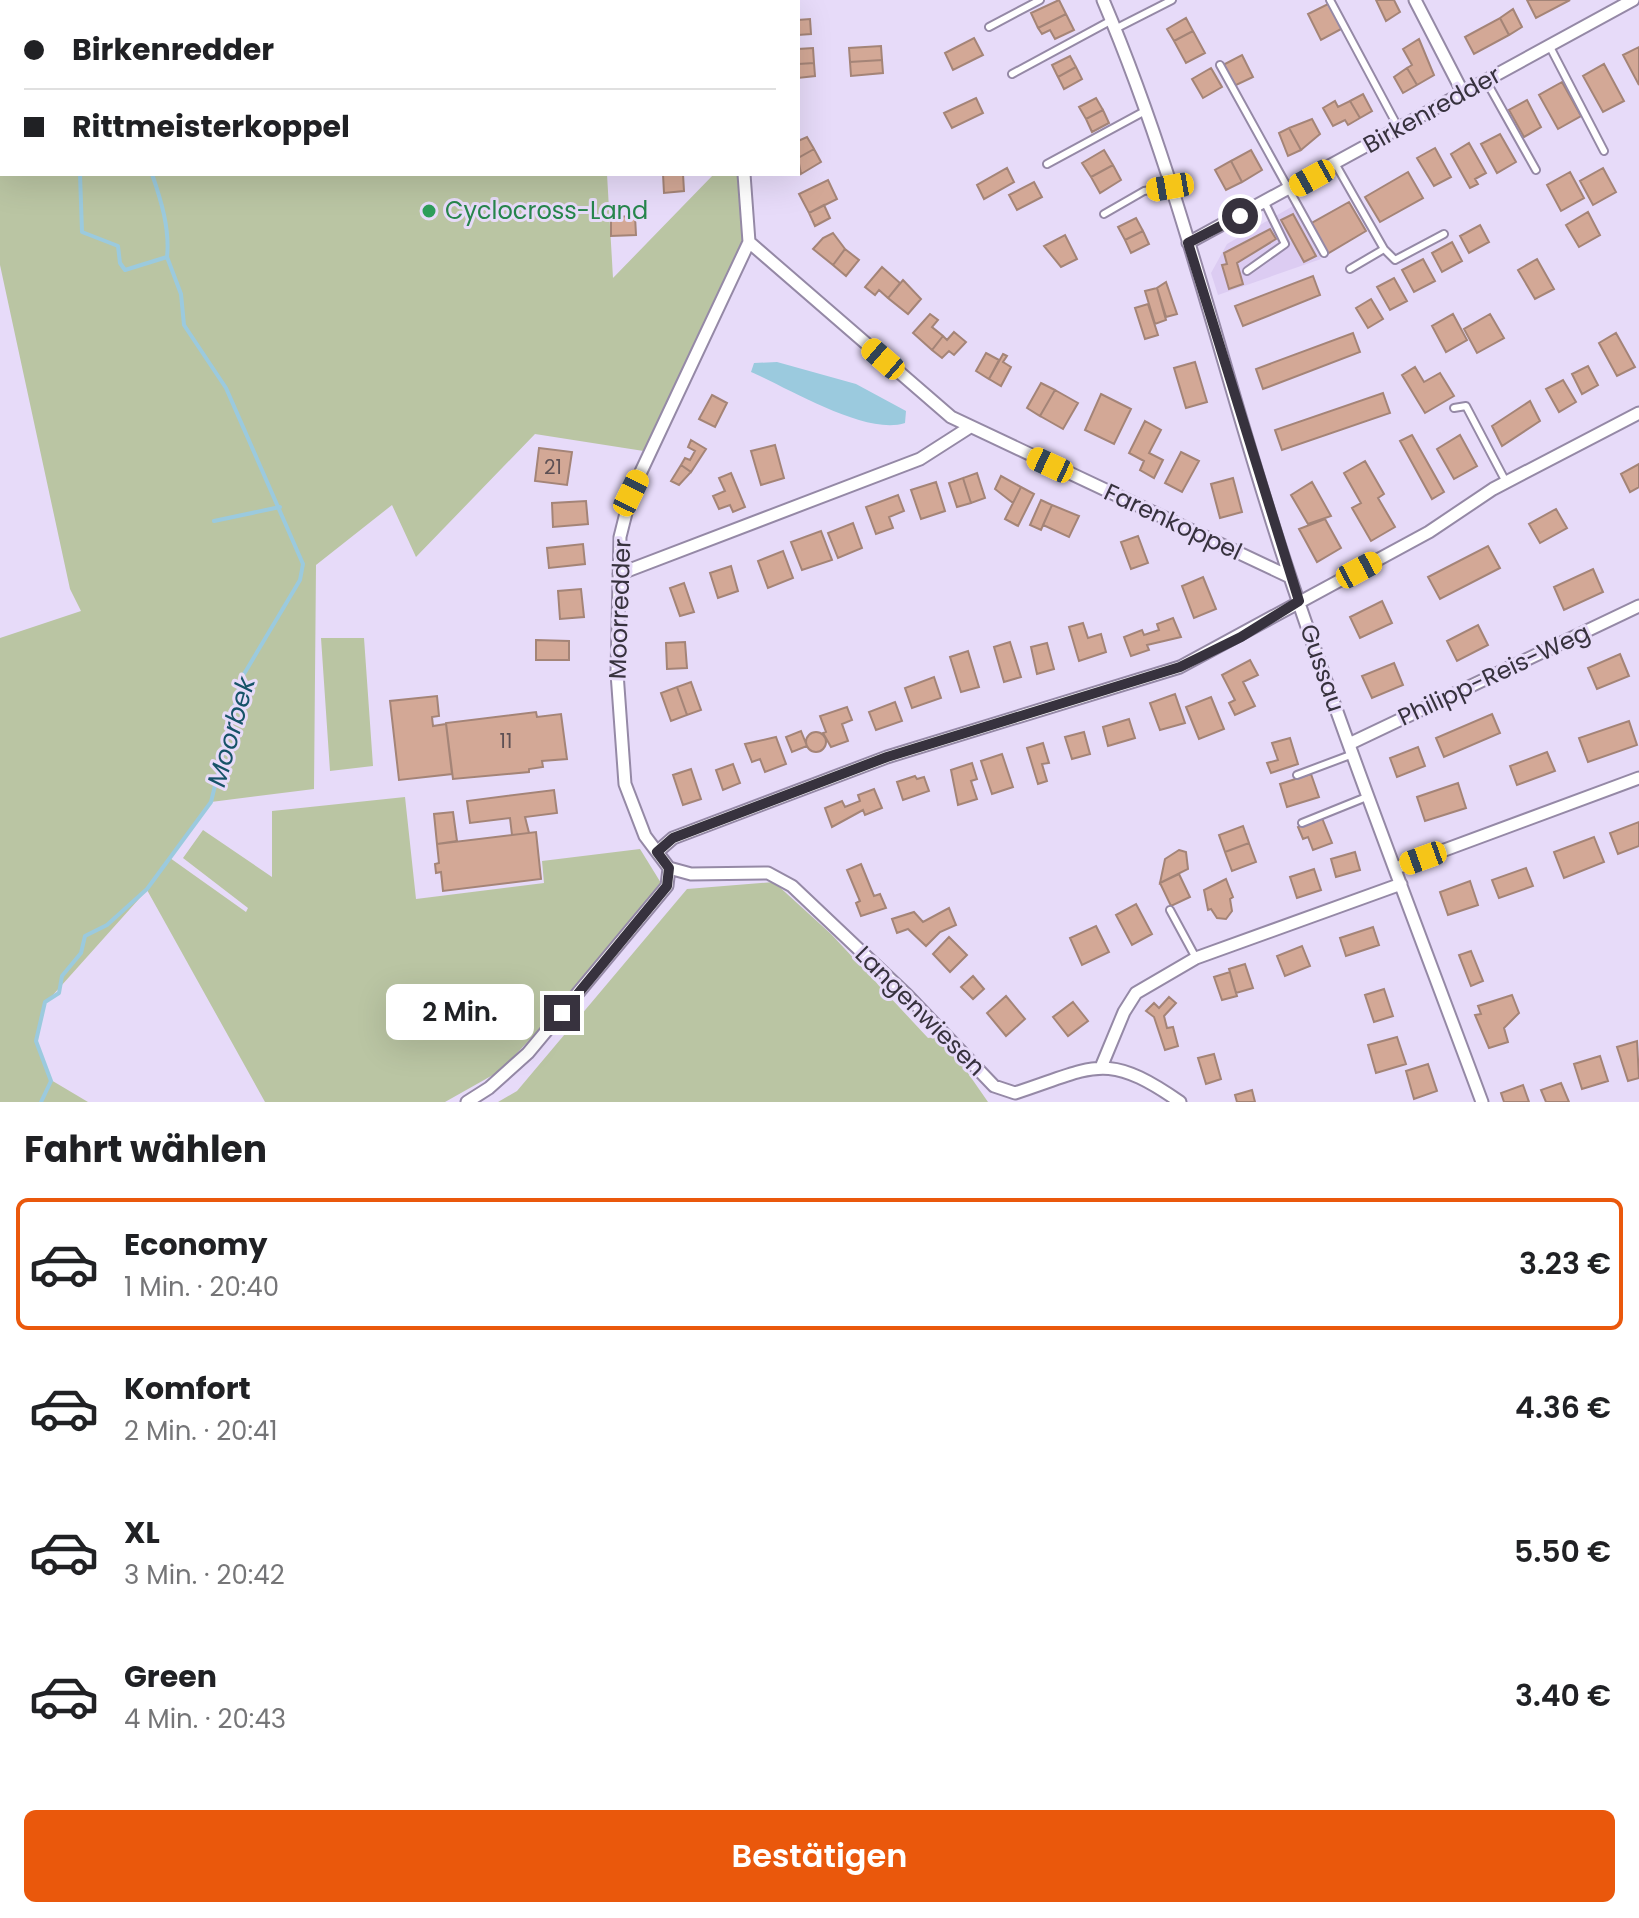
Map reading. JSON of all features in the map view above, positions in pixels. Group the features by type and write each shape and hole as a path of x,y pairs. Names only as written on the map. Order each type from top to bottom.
{"street":[{"name":"Gussau","path":"1103,0 1170,187 1290,577 1482,1102"},
{"path":"1415,0 1462,91"},
{"name":"Birkenredder","path":"1188,243 1336,165 1462,91 1633,0"},
{"name":"Moorredder","path":"669,868 645,836 625,784 617,673 620,537 631,493 749,242 744,176"},
{"name":"Farenkoppel","path":"749,242 951,417 1290,577"},
{"path":"657,852 673,838 887,757 1180,667 1241,637 1299,601 1429,532 1506,482 1639,413"},
{"path":"619,574 920,459 970,427"},
{"name":"Philipp-Reis-Weg","path":"1351,749 1639,606"},
{"path":"1396,868 1639,778"},
{"path":"467,1102 489,1088 528,1053 667,886 669,868"},
{"name":"Langenwiesen","path":"669,868 691,874 768,873 792,886 907,995 994,1086 1004,1091 1015,1093 1102,1065"},
{"path":"1180,1102 1151,1082 1102,1065 1124,1012 1136,993 1196,958 1401,884"}],"lane":[{"path":"989,27 1040,0"},
{"path":"1012,74 1172,0"},
{"path":"1330,0 1398,127"},
{"path":"1549,45 1604,151"},
{"path":"1220,65 1324,253"},
{"path":"1485,79 1536,170"},
{"path":"1047,164 1145,111"},
{"path":"1336,165 1384,249 1395,260 1444,234"},
{"path":"1104,214 1144,191 1170,187"},
{"path":"1247,271 1285,244 1265,203"},
{"path":"1350,269 1384,249"},
{"path":"1454,408 1466,406 1506,482"},
{"path":"1297,775 1351,749"},
{"path":"1302,823 1369,796"},
{"path":"1170,910 1196,958"}],"shaded area":[{"path":"1293,206 1321,259 1218,295 1211,273 1227,244"}],"green space":[{"path":"0,176 607,176 613,278 712,176 744,176 749,242 650,452 535,434 416,557 392,505 316,565 314,789 211,802 170,858 246,912 248,908 183,858 203,830 272,877 272,811 405,797 416,899 544,883 542,861 640,849 661,883 570,997 500,1071 445,1102 265,1102 147,890 44,1005 36,1041 51,1080 88,1102 0,1102 0,638 81,611 70,589 0,265"},
{"path":"321,638 364,638 373,766 330,771"},
{"path":"774,882 831,934 928,1038 935,1037 963,1066 988,1102 498,1102 517,1091 687,889"}],"water":[{"path":"777,362 856,384 906,411 905,423 870,423 849,417 751,372 754,363"}],"building":[{"path":"1059,0 1066,14 1038,28 1031,13"},
{"path":"1376,0 1394,0 1400,12 1386,21"},
{"path":"1527,0 1570,0 1536,18"},
{"path":"1330,3 1343,28 1321,40 1308,14"},
{"path":"1513,9 1522,27 1509,35 1500,18"},
{"path":"1066,14 1074,30 1055,39 1050,30 1042,34 1038,28"},
{"path":"1186,18 1193,31 1174,41 1167,29"},
{"path":"1500,18 1509,35 1474,54 1465,37"},
{"path":"810,19 811,34 800,35 800,20"},
{"path":"1193,31 1205,53 1186,63 1174,41"},
{"path":"974,38 983,55 953,70 945,53"},
{"path":"1419,39 1434,75 1417,85 1407,68 1412,65 1403,49"},
{"path":"881,46 882,60 850,62 849,48"},
{"path":"1639,47 1639,85 1623,55"},
{"path":"813,48 814,63 800,64 800,49"},
{"path":"1242,55 1253,77 1234,86 1223,65"},
{"path":"1070,56 1076,67 1058,77 1052,65"},
{"path":"882,60 883,73 851,76 850,62"},
{"path":"814,63 815,76 800,78 800,64"},
{"path":"1604,64 1624,101 1603,112 1583,76"},
{"path":"1076,67 1082,79 1064,89 1058,77"},
{"path":"1211,68 1222,87 1203,98 1192,79"},
{"path":"1407,68 1417,85 1403,93 1394,77"},
{"path":"1562,82 1581,116 1558,129 1539,95"},
{"path":"1363,94 1372,111 1360,118 1350,101"},
{"path":"976,98 983,113 952,128 944,113"},
{"path":"1096,98 1103,110 1086,119 1079,107"},
{"path":"1527,100 1541,127 1524,137 1509,110"},
{"path":"1335,101 1338,107 1350,101 1360,118 1348,125 1345,120 1333,126 1323,108"},
{"path":"1103,110 1109,123 1092,132 1086,119"},
{"path":"1312,119 1320,134 1301,150 1289,128"},
{"path":"1289,128 1301,150 1288,156 1279,133"},
{"path":"1500,134 1516,162 1497,173 1481,144"},
{"path":"807,137 814,149 800,157 800,140"},
{"path":"1469,143 1486,173 1475,179 1478,184 1470,188 1451,154"},
{"path":"1435,148 1451,177 1434,186 1417,158"},
{"path":"814,149 821,162 801,174 800,157"},
{"path":"1104,150 1113,165 1091,177 1082,163"},
{"path":"1251,150 1262,170 1242,182 1231,161"},
{"path":"1231,161 1242,182 1226,190 1215,170"},
{"path":"1113,165 1121,180 1100,193 1091,177"},
{"path":"1007,168 1014,182 984,199 977,185"},
{"path":"1603,168 1616,192 1593,205 1580,181"},
{"path":"1408,172 1423,198 1380,222 1365,197"},
{"path":"1570,172 1584,198 1561,211 1547,185"},
{"path":"663,176 683,176 684,191 664,193"},
{"path":"828,180 837,199 809,213 799,194"},
{"path":"1034,182 1042,197 1017,210 1009,195"},
{"path":"1349,202 1366,231 1327,254 1310,224"},
{"path":"824,205 830,218 815,226 809,213"},
{"path":"1588,212 1600,235 1579,247 1566,225"},
{"path":"1293,214 1316,256 1304,262 1281,220"},
{"path":"635,216 636,235 611,236 611,217"},
{"path":"1136,218 1143,231 1125,240 1118,227"},
{"path":"1480,225 1489,242 1469,253 1460,236"},
{"path":"1270,229 1276,239 1237,263 1243,284 1229,289 1222,265 1227,264 1224,253"},
{"path":"1143,231 1149,244 1131,253 1125,240"},
{"path":"833,233 845,249 833,265 813,249"},
{"path":"1065,235 1077,259 1061,267 1044,246"},
{"path":"1452,242 1462,261 1442,272 1432,253"},
{"path":"845,249 859,260 846,276 833,265"},
{"path":"1423,259 1435,281 1414,292 1402,270"},
{"path":"1537,259 1554,289 1535,299 1518,270"},
{"path":"882,267 900,283 888,298 879,290 875,295 865,287"},
{"path":"1313,276 1320,295 1243,326 1235,306"},
{"path":"1394,278 1407,301 1390,310 1377,287"},
{"path":"903,280 921,299 908,314 888,298"},
{"path":"1166,282 1177,314 1166,317 1157,288"},
{"path":"1157,288 1166,320 1155,324 1145,291"},
{"path":"1371,299 1383,319 1368,328 1356,308"},
{"path":"1148,304 1158,335 1145,339 1135,308"},
{"path":"930,314 938,320 932,327 943,336 932,350 913,333"},
{"path":"1453,314 1467,340 1446,352 1432,326"},
{"path":"1490,314 1504,338 1477,353 1464,329"},
{"path":"954,332 966,342 954,355 949,351 942,358 932,350 943,336 947,340"},
{"path":"1353,333 1360,352 1263,389 1256,369"},
{"path":"1616,333 1635,367 1617,376 1599,343"},
{"path":"986,353 999,360 989,379 976,371"},
{"path":"1003,354 1007,356 1003,362 1011,367 1001,386 989,379"},
{"path":"1195,362 1207,402 1186,408 1174,368"},
{"path":"1588,366 1598,385 1582,394 1572,374"},
{"path":"1415,367 1424,382 1440,373 1454,396 1425,413 1402,375"},
{"path":"1563,380 1576,402 1559,412 1546,389"},
{"path":"1041,383 1055,390 1040,416 1027,408"},
{"path":"1055,390 1078,403 1063,429 1040,416"},
{"path":"1383,393 1390,413 1282,450 1275,430"},
{"path":"1101,394 1131,409 1114,444 1085,430"},
{"path":"712,395 727,403 715,427 699,419"},
{"path":"1530,401 1540,421 1502,446 1492,426"},
{"path":"1145,421 1161,430 1149,453 1163,460 1154,478 1140,470 1144,461 1129,453"},
{"path":"1412,435 1444,492 1432,499 1400,441"},
{"path":"1460,435 1477,466 1454,479 1437,449"},
{"path":"691,440 706,449 691,472 681,465 685,458 690,460 695,451 688,447"},
{"path":"775,445 784,478 761,485 751,451"},
{"path":"539,448 572,452 567,485 535,481"},
{"path":"1181,452 1199,461 1182,492 1165,483"},
{"path":"1365,461 1384,494 1378,498 1395,527 1371,541 1352,508 1361,503 1344,473"},
{"path":"1639,464 1639,487 1630,492 1621,474"},
{"path":"681,465 691,472 679,485 671,481"},
{"path":"731,473 745,507 733,512 730,505 719,509 713,496 725,491 719,478"},
{"path":"977,473 985,498 971,503 963,478"},
{"path":"1001,476 1021,487 1013,503 995,489"},
{"path":"963,478 971,503 957,507 949,483"},
{"path":"1233,478 1242,512 1220,518 1211,484"},
{"path":"936,482 945,511 921,519 911,490"},
{"path":"1312,482 1331,516 1308,524 1291,495"},
{"path":"1021,487 1034,494 1018,526 1005,519"},
{"path":"898,495 904,511 889,517 893,528 876,534 866,507"},
{"path":"1041,500 1052,505 1041,530 1030,525"},
{"path":"586,501 588,524 553,527 552,503"},
{"path":"1052,505 1079,516 1069,537 1043,525"},
{"path":"1556,509 1567,528 1540,543 1529,524"},
{"path":"1325,519 1341,548 1317,562 1299,529"},
{"path":"853,523 862,548 838,558 828,533"},
{"path":"821,531 832,560 802,570 791,542"},
{"path":"1138,536 1148,563 1131,569 1121,542"},
{"path":"583,544 585,564 549,568 547,548"},
{"path":"1488,546 1500,568 1440,599 1428,577"},
{"path":"783,551 793,578 768,588 758,561"},
{"path":"731,566 738,591 718,598 710,573"},
{"path":"1593,569 1603,592 1564,610 1554,587"},
{"path":"1203,577 1216,609 1194,618 1182,586"},
{"path":"684,583 694,612 680,616 670,588"},
{"path":"581,589 584,617 560,619 558,591"},
{"path":"1382,601 1392,623 1360,638 1350,617"},
{"path":"1173,618 1181,637 1147,645 1149,650 1131,656 1124,637 1142,630 1144,635 1159,630 1157,624"},
{"path":"1083,623 1088,638 1101,634 1106,652 1079,661 1069,627"},
{"path":"1478,625 1488,645 1457,661 1447,641"},
{"path":"536,640 569,641 569,660 536,660"},
{"path":"685,642 687,668 667,669 666,643"},
{"path":"1010,642 1021,677 1004,682 994,647"},
{"path":"1047,643 1054,669 1037,674 1031,647"},
{"path":"968,651 979,687 961,692 950,657"},
{"path":"1620,654 1629,676 1597,689 1588,668"},
{"path":"1250,660 1258,675 1243,682 1255,706 1235,715 1229,703 1235,700 1222,675"},
{"path":"1394,663 1403,685 1372,698 1362,676"},
{"path":"934,677 941,698 912,708 905,688"},
{"path":"691,682 701,710 687,715 677,687"},
{"path":"677,687 687,715 671,721 661,693"},
{"path":"1175,694 1185,723 1160,730 1150,703"},
{"path":"437,696 439,716 432,717 433,726 446,724 452,774 399,780 390,701"},
{"path":"1211,697 1224,729 1199,739 1186,707"},
{"path":"895,702 902,721 876,730 869,712"},
{"path":"847,707 852,720 842,724 848,741 831,747 823,733 826,732 820,716"},
{"path":"536,712 537,717 561,714 567,759 542,761 543,767 529,769 529,772 453,779 446,723"},
{"path":"1492,714 1500,733 1444,757 1436,738"},
{"path":"1129,719 1135,738 1108,746 1103,727"},
{"path":"1629,721 1637,745 1588,762 1579,738"},
{"path":"801,731 807,746 792,752 786,737"},
{"path":"816,732 823,735 826,742 823,749 816,752 809,749 806,742 809,735"},
{"path":"1084,732 1090,754 1072,759 1065,737"},
{"path":"776,737 786,764 765,772 760,759 752,762 745,744"},
{"path":"1290,738 1298,764 1271,773 1267,763 1278,760 1272,743"},
{"path":"1043,743 1049,763 1042,764 1047,781 1038,784 1027,748"},
{"path":"1418,747 1425,766 1397,777 1390,758"},
{"path":"1547,752 1555,771 1517,785 1510,766"},
{"path":"1002,754 1013,787 992,794 981,761"},
{"path":"972,763 977,779 971,781 977,799 958,805 951,770"},
{"path":"733,764 740,783 723,790 716,770"},
{"path":"691,769 701,799 683,805 673,775"},
{"path":"1311,774 1319,797 1287,807 1280,784"},
{"path":"915,776 917,779 924,777 929,791 903,800 897,782"},
{"path":"1458,783 1466,808 1425,821 1417,797"},
{"path":"874,789 882,808 865,815 863,810 832,827 825,808 842,801 845,807 860,801 858,795"},
{"path":"554,790 557,813 525,817 529,833 512,835 510,818 470,823 467,801"},
{"path":"453,812 457,841 437,844 434,814"},
{"path":"1322,818 1332,843 1313,850 1308,837 1303,839 1298,827"},
{"path":"1639,822 1639,846 1618,854 1610,833"},
{"path":"1243,826 1249,843 1225,852 1219,835"},
{"path":"536,832 541,879 443,891 441,872 436,873 435,864 439,863 437,844"},
{"path":"1594,837 1604,862 1564,878 1554,852"},
{"path":"1249,843 1256,862 1232,871 1225,852"},
{"path":"1179,850 1186,852 1188,869 1160,883 1165,859"},
{"path":"1355,852 1360,870 1336,877 1331,859"},
{"path":"861,864 874,896 880,894 886,908 861,916 856,903 860,901 847,870"},
{"path":"1526,868 1533,886 1499,898 1492,880"},
{"path":"1314,869 1321,890 1297,898 1290,877"},
{"path":"1179,874 1190,897 1171,906 1160,883"},
{"path":"1226,879 1233,897 1230,899 1232,911 1226,919 1217,918 1211,909 1208,910 1204,890"},
{"path":"1470,881 1478,905 1448,915 1440,892"},
{"path":"1136,904 1152,934 1132,945 1116,915"},
{"path":"949,908 956,925 940,932 926,946 908,929 897,933 892,919 914,912 923,922"},
{"path":"1096,926 1109,952 1082,965 1070,938"},
{"path":"1373,927 1379,945 1346,956 1340,938"},
{"path":"949,937 967,955 950,972 933,954"},
{"path":"1302,946 1310,966 1285,976 1277,956"},
{"path":"1471,951 1483,981 1471,986 1459,955"},
{"path":"1245,964 1253,988 1236,993 1229,969"},
{"path":"1230,972 1237,996 1222,1000 1214,977"},
{"path":"973,976 984,989 973,999 961,987"},
{"path":"1384,989 1393,1016 1374,1022 1365,995"},
{"path":"1512,995 1519,1013 1504,1028 1508,1042 1489,1048 1475,1015 1481,1014 1478,1006"},
{"path":"1006,996 1025,1019 1006,1036 987,1013"},
{"path":"1169,997 1176,1003 1164,1016 1167,1028 1173,1027 1178,1046 1165,1050 1154,1017 1146,1011 1154,1003 1159,1008"},
{"path":"1073,1002 1088,1021 1068,1036 1053,1017"},
{"path":"1397,1037 1406,1064 1376,1073 1368,1045"},
{"path":"1637,1041 1639,1078 1628,1081 1617,1047"},
{"path":"1214,1054 1221,1079 1206,1084 1198,1058"},
{"path":"1600,1056 1608,1081 1582,1089 1574,1064"},
{"path":"1428,1064 1437,1091 1414,1099 1406,1071"},
{"path":"1561,1083 1569,1102 1546,1102 1541,1090"},
{"path":"1523,1085 1529,1102 1504,1102 1501,1093"},
{"path":"1252,1090 1255,1102 1237,1102 1235,1095"}],"waterway":[{"name":"Moorbek","path":"41,1102 51,1081 36,1041 45,1002 59,993 62,976 81,953 85,936 107,925 147,889 211,802 241,679 300,580 303,564 226,388 184,325 181,294 167,257 125,270 120,263 118,246 82,232 80,176"},
{"path":"153,176 166,225 167,257"},
{"path":"214,521 280,507"}],"place":[{"name":"Cyclocross-Land","path":"429,211"}],"route":[{"path":"562,1013 667,886 669,868 657,852 673,838 887,757 1180,667 1241,637 1299,601 1188,243 1240,216"}]}
